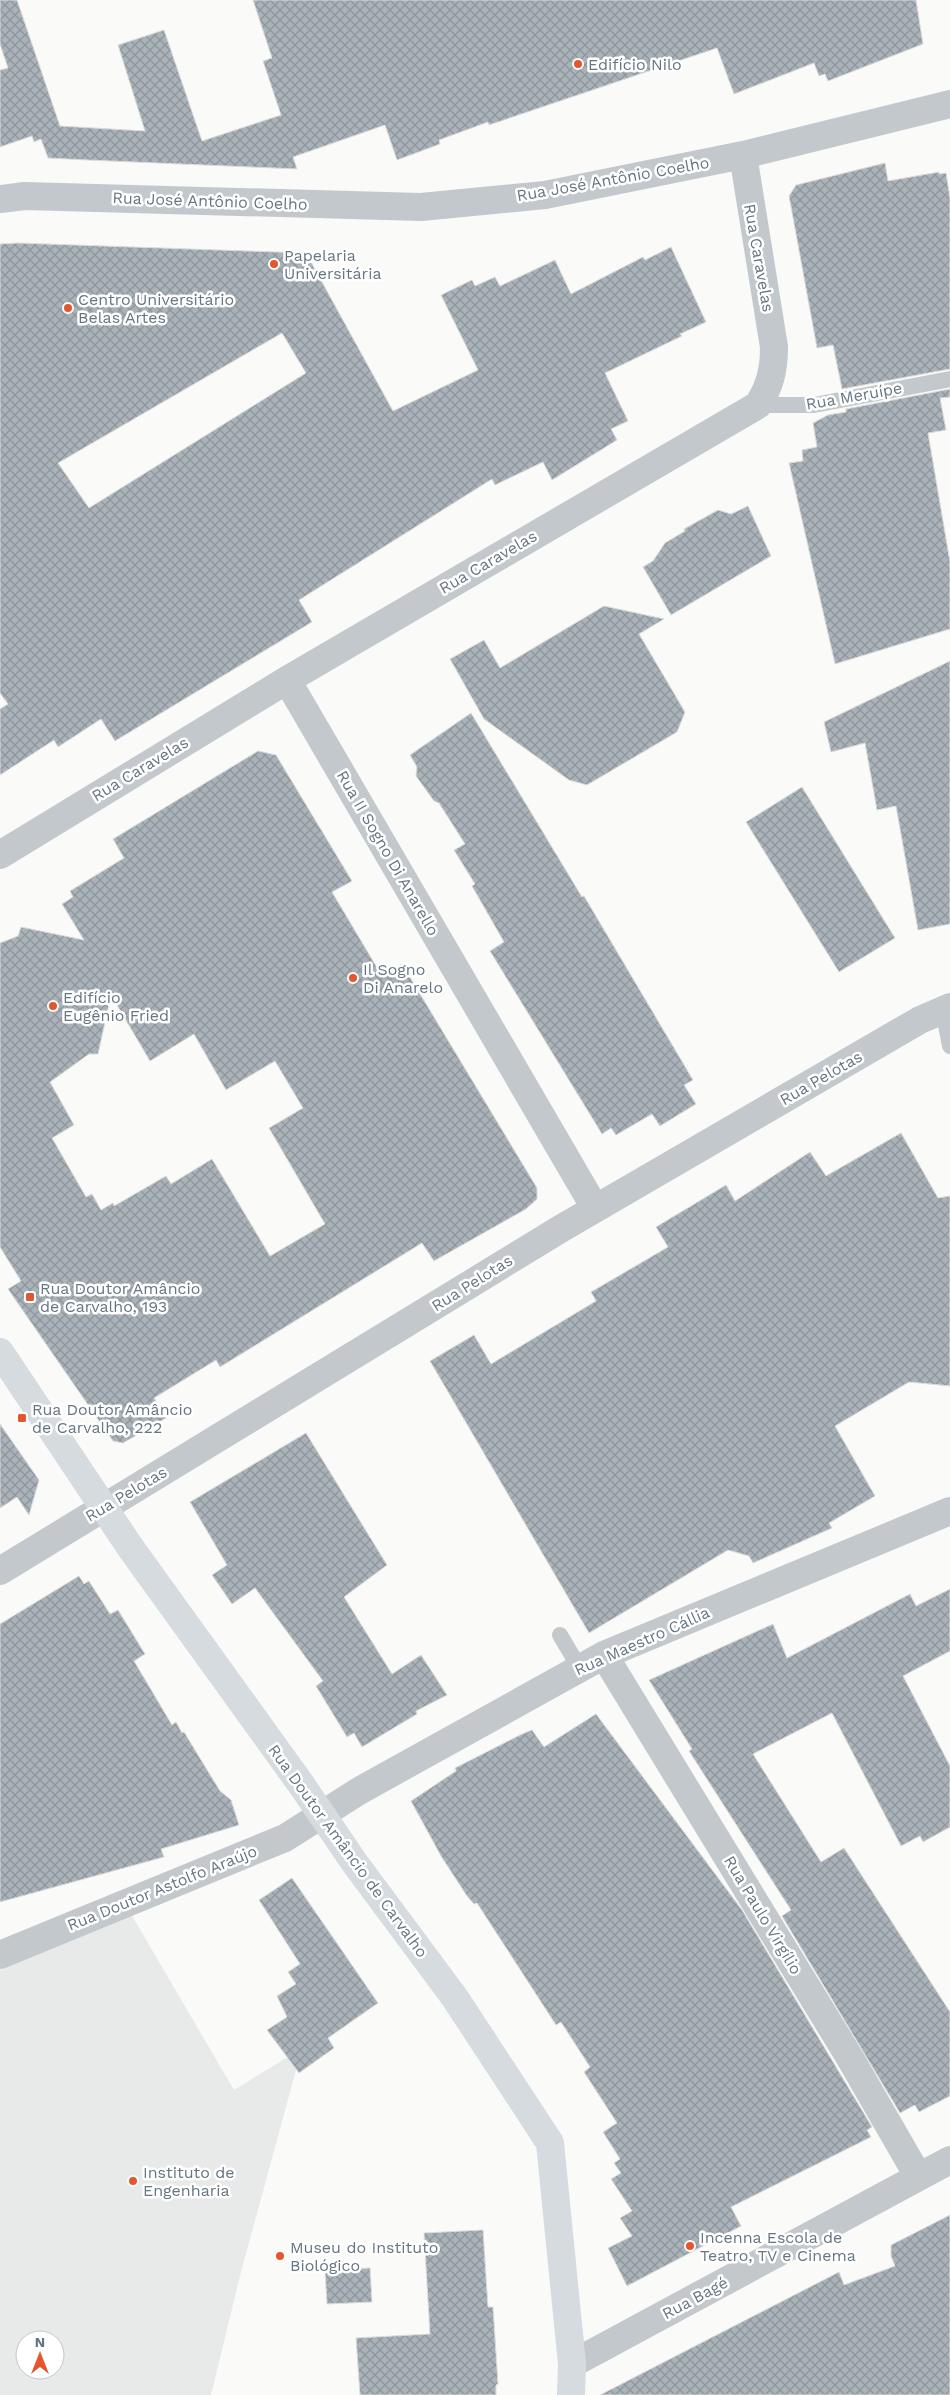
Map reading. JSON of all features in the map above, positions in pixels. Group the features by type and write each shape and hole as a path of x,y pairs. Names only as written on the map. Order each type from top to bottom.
{"street":[{"name":"Rua José Antônio Coelho","path":"0,199 25,196 421,207 545,195 743,155 950,104"},
{"name":"Rua Caravelas","path":"0,854 286,680 758,405 771,380 774,366 774,347 743,155"},
{"name":"Rua II Sogno Di Anarello","path":"286,680 595,1208"},
{"name":"Rua Pelotas","path":"0,1571 595,1208 920,1020 947,1008"},
{"name":"Rua Doutor Amâncio de Carvalho","path":"0,1352 104,1507 354,1862 454,1998 550,2143 572,2364 571,2395"},
{"name":"Rua Maestro Cállia","path":"321,1815 359,1791 579,1667 950,1511"},
{"name":"Rua Paulo Virgílio","path":"604,1655 850,2058 918,2176"},
{"name":"Rua Doutor Astolfo Araújo","path":"0,1955 285,1838 321,1815"},
{"name":"Rua Bagé","path":"572,2364 950,2160"}],"lane":[{"name":"Rua Meruípe","path":"758,405 814,405 950,379"},
{"path":"947,1008 950,1046"},
{"path":"560,1635 579,1667"}],"shaded area":[{"name":"Instituto de Engenharia","path":"131,1914 234,2090 302,2048 241,2272 211,2395 0,2395 0,1970"}],"building":[{"path":"0,0 17,0 60,126 145,131 118,45 164,30 202,141 281,115 263,61 272,58 253,0 916,0 923,44 828,81 825,74 819,76 814,63 734,94 717,48 489,125 488,122 439,140 440,144 397,160 385,125 293,157 297,169 87,160 48,158 41,139 34,142 32,136 0,147 0,70 8,68 0,44"},
{"path":"885,163 888,181 939,172 939,174 946,173 950,198 950,369 842,389 833,345 817,348 789,196 796,185"},
{"path":"18,243 306,253 393,411 478,370 441,295 472,280 475,286 495,277 500,286 555,260 571,294 643,257 645,260 671,247 706,322 680,334 682,336 605,373 628,421 611,429 617,440 552,480 543,462 495,485 492,479 299,600 312,622 115,741 101,719 58,747 54,740 0,775 0,709 8,704 0,693 0,244","holes":["282,333 306,373 89,508 58,463"]},
{"path":"950,389 950,397 940,398 946,430 928,433 950,562 950,629 835,664 789,463 803,461 802,450 817,447 813,423 828,415 846,412 846,409"},
{"path":"748,506 771,556 671,615 643,567 653,561 665,543 685,531 684,529 718,510 731,514"},
{"path":"604,606 664,619 639,634 685,712 677,732 587,785 569,780 484,719 450,659 484,640 500,668"},
{"path":"950,661 950,924 918,930 896,806 877,810 865,743 831,752 824,722"},
{"path":"471,713 582,897 584,896 693,1080 684,1085 696,1104 660,1126 652,1114 616,1135 611,1128 602,1134 490,951 504,942 472,886 475,884 454,850 465,844 439,803 434,801 416,776 417,767 410,755"},
{"path":"258,751 276,755 352,881 332,892 382,976 402,964 537,1188 537,1199 526,1209 434,1261 422,1243 220,1367 216,1360 154,1398 166,1418 123,1443 113,1441 8,1289 21,1281 0,1247 0,943 18,936 21,927 84,940 62,904 73,897 70,891 124,858 113,839","holes":["111,995 150,1061 194,1034 226,1090 275,1061 303,1108 269,1128 325,1224 270,1256 212,1159 171,1184 166,1176 114,1206 113,1203 101,1210 92,1194 86,1197 52,1138 74,1125 50,1082 89,1054 98,1054"]},
{"path":"802,787 895,938 839,972 746,822"},
{"path":"901,1133 938,1198 950,1196 950,1386 909,1382 835,1426 875,1496 829,1523 832,1528 753,1563 749,1556 728,1550 589,1633 430,1361 474,1335 491,1364 596,1301 591,1292 668,1247 656,1227 726,1185 735,1201 810,1152 826,1176"},
{"path":"0,1424 39,1480 29,1515 17,1497 0,1508"},
{"path":"306,1433 387,1565 344,1597 392,1674 421,1655 447,1695 416,1711 417,1714 362,1747 354,1733 347,1737 316,1686 323,1681 255,1588 232,1604 212,1575 227,1565 190,1502"},
{"path":"79,1576 84,1584 89,1581 110,1614 118,1610 145,1654 134,1661 172,1725 176,1722 182,1733 184,1732 220,1791 231,1800 239,1825 161,1849 164,1857 0,1902 0,1624"},
{"path":"950,1589 950,1651 903,1676 950,1766 950,1827 923,1842 920,1836 901,1846 832,1713 753,1754 821,1862 844,1848 950,2012 950,2096 919,2112 915,2105 900,2113 782,1916 791,1910 689,1751 692,1749 649,1680 773,1624 787,1658 910,1594 916,1606"},
{"path":"596,1714 742,1910 872,2127 867,2130 871,2137 731,2207 741,2226 627,2286 608,2248 632,2236 620,2218 632,2211 611,2179 621,2173 614,2163 620,2159 603,2132 617,2123 584,2072 590,2067 561,2022 556,2025 477,1903 474,1904 467,1896 441,1856 411,1801 456,1771 455,1768 520,1735 532,1730 544,1747"},
{"path":"292,1878 378,2003 328,2038 334,2048 299,2073 267,2030 287,2017 277,1996 296,1984 288,1972 300,1964 259,1900"},
{"path":"950,2215 950,2395 600,2395 839,2272 844,2285 895,2266 891,2256 891,2245"},
{"path":"483,2230 488,2307 493,2307 498,2384 496,2385 496,2395 360,2395 356,2338 430,2334 424,2233"},
{"path":"370,2268 372,2302 327,2304 325,2270"}],"place":[{"name":"Edifício Nilo","path":"578,64"},
{"name":"Papelaria Universitária","path":"274,264"},
{"name":"Centro Universitário Belas Artes","path":"68,308"},
{"name":"Il Sogno Di Anarelo","path":"353,978"},
{"name":"Edifício Eugênio Fried","path":"53,1006"},
{"name":"Rua Doutor Amâncio de Carvalho, 193","path":"30,1297"},
{"name":"Rua Doutor Amâncio de Carvalho, 222","path":"22,1418"},
{"name":"Instituto de Engenharia","path":"133,2181"},
{"name":"Incenna Escola de Teatro, TV e Cinema","path":"690,2246"},
{"name":"Museu do Instituto Biológico","path":"280,2256"}]}
